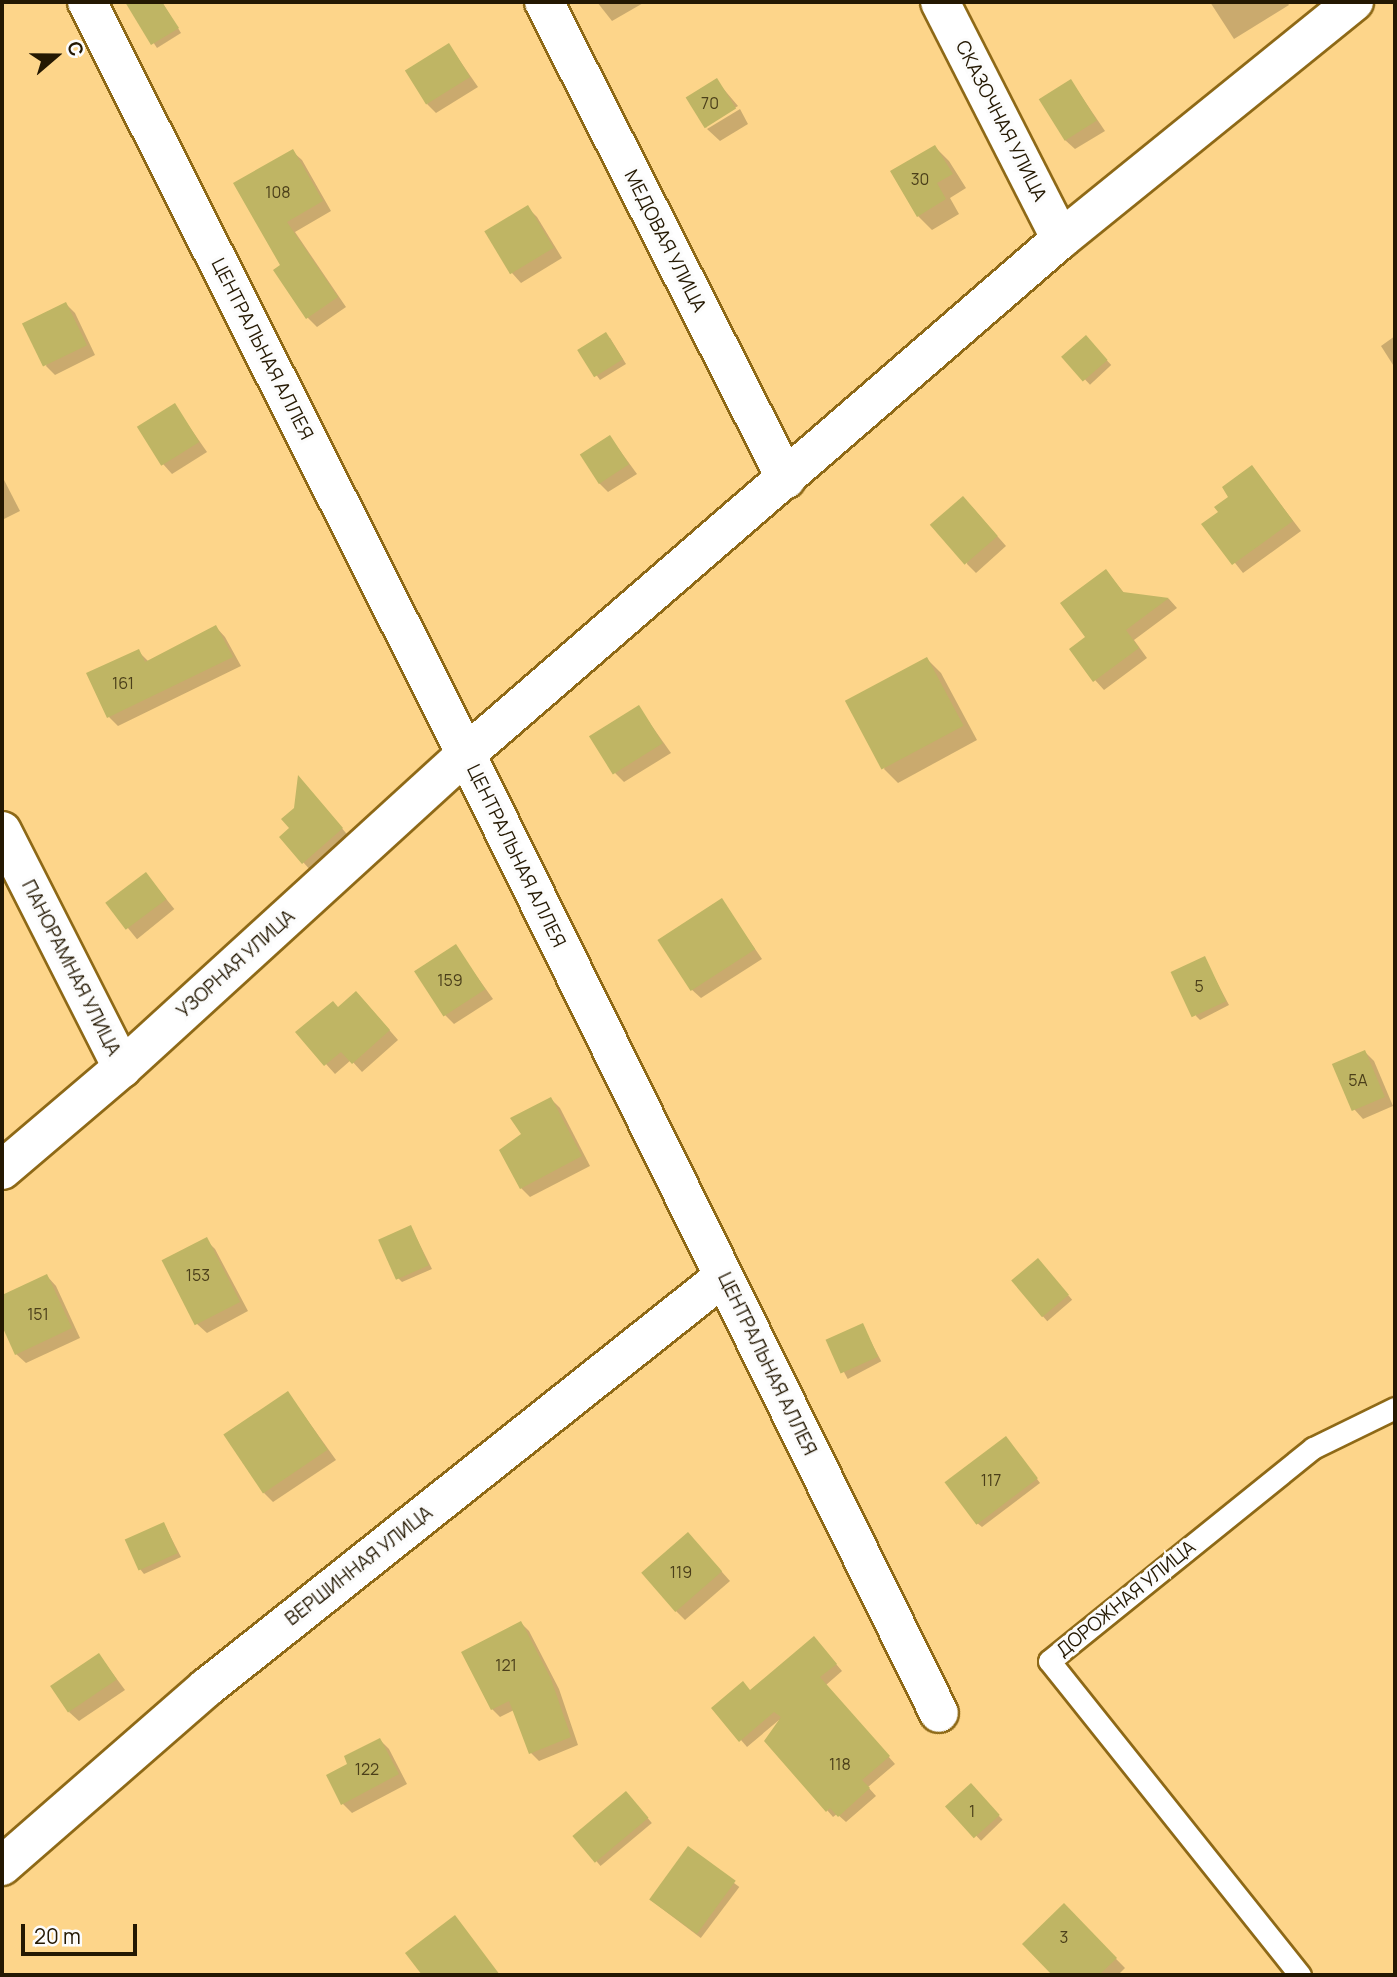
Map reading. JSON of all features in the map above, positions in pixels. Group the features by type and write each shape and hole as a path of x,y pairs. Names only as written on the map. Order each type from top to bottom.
{"street":[{"name":"ЦЕНТРАЛЬНАЯ АЛЛЕЯ","path":"87,2 466,754 939,1713"},
{"name":"МЕДОВАЯ УЛИЦА","path":"544,2 786,480"},
{"name":"СКАЗОЧНАЯ УЛИЦА","path":"940,2 1061,239"},
{"name":"УЗОРНАЯ УЛИЦА","path":"2,1170 122,1068 466,754 786,480 1061,239 1354,2"},
{"name":"ПАНОРАМНАЯ УЛИЦА","path":"2,831 122,1068"},
{"name":"ВЕРШИННАЯ УЛИЦА","path":"2,1866 206,1688 723,1277"}],"lane":[{"name":"ДОРОЖНАЯ УЛИЦА","path":"1300,1975 1049,1661 1313,1448 1395,1408"}],"building":[{"path":"125,2 162,2 179,28 151,45"},
{"path":"449,43 470,77 426,104 405,71"},
{"path":"717,78 736,109 705,128 686,98"},
{"path":"1071,79 1097,121 1065,141 1039,99"},
{"path":"935,145 953,174 937,183 946,199 917,217 890,171"},
{"path":"293,149 323,201 287,222 338,297 306,319 273,270 280,265 233,183"},
{"path":"528,205 554,248 510,274 484,231"},
{"path":"66,302 87,345 43,367 22,323"},
{"path":"606,332 623,359 594,377 577,350"},
{"path":"1086,335 1108,360 1083,382 1061,357"},
{"path":"175,403 199,442 161,466 137,427"},
{"path":"610,435 629,464 599,484 580,455"},
{"path":"1252,465 1293,521 1232,565 1201,524 1218,512 1214,507 1228,497 1222,487"},
{"path":"963,496 998,536 965,565 930,525"},
{"path":"1106,569 1123,592 1169,598 1126,630 1139,648 1093,682 1069,649 1085,637 1060,603"},
{"path":"216,625 233,657 107,718 86,673 139,649 145,662"},
{"path":"927,657 964,726 882,770 845,701"},
{"path":"639,705 663,743 613,774 589,736"},
{"path":"298,775 343,828 302,864 279,837 289,828 281,819 294,808"},
{"path":"146,872 166,899 126,930 105,903"},
{"path":"722,898 755,949 691,991 657,940"},
{"path":"456,944 485,989 443,1017 414,971"},
{"path":"1205,956 1226,1001 1192,1017 1171,972"},
{"path":"356,991 390,1030 352,1064 341,1052 324,1066 295,1032 333,1001 338,1007"},
{"path":"1365,1050 1385,1097 1352,1111 1332,1064"},
{"path":"551,1097 582,1156 520,1189 499,1150 521,1134 510,1118"},
{"path":"411,1225 429,1265 396,1280 378,1240"},
{"path":"207,1237 240,1302 195,1325 162,1260"},
{"path":"1038,1258 1069,1295 1042,1317 1011,1280"},
{"path":"47,1274 72,1328 15,1355 2,1326 2,1295"},
{"path":"863,1323 878,1357 841,1373 826,1340"},
{"path":"288,1391 328,1450 263,1493 223,1435"},
{"path":"1006,1436 1038,1478 976,1525 945,1482"},
{"path":"164,1522 178,1553 139,1571 125,1539"},
{"path":"688,1532 722,1571 675,1612 641,1573"},
{"path":"521,1621 551,1679 571,1737 529,1754 509,1701 491,1710 461,1652"},
{"path":"814,1636 837,1664 820,1677 890,1756 862,1780 870,1788 838,1817 830,1808 826,1812 764,1741 781,1717 774,1712 739,1742 711,1708 743,1681 750,1690"},
{"path":"99,1653 117,1680 68,1713 50,1686"},
{"path":"380,1738 399,1774 341,1805 326,1775 347,1764 344,1756"},
{"path":"971,1783 1000,1815 974,1838 945,1806"},
{"path":"626,1791 648,1818 595,1863 572,1836"},
{"path":"688,1846 736,1881 697,1934 649,1899"},
{"path":"1064,1903 1117,1958 1099,1975 1052,1975 1022,1944"},
{"path":"455,1915 500,1975 422,1975 405,1953"}]}
